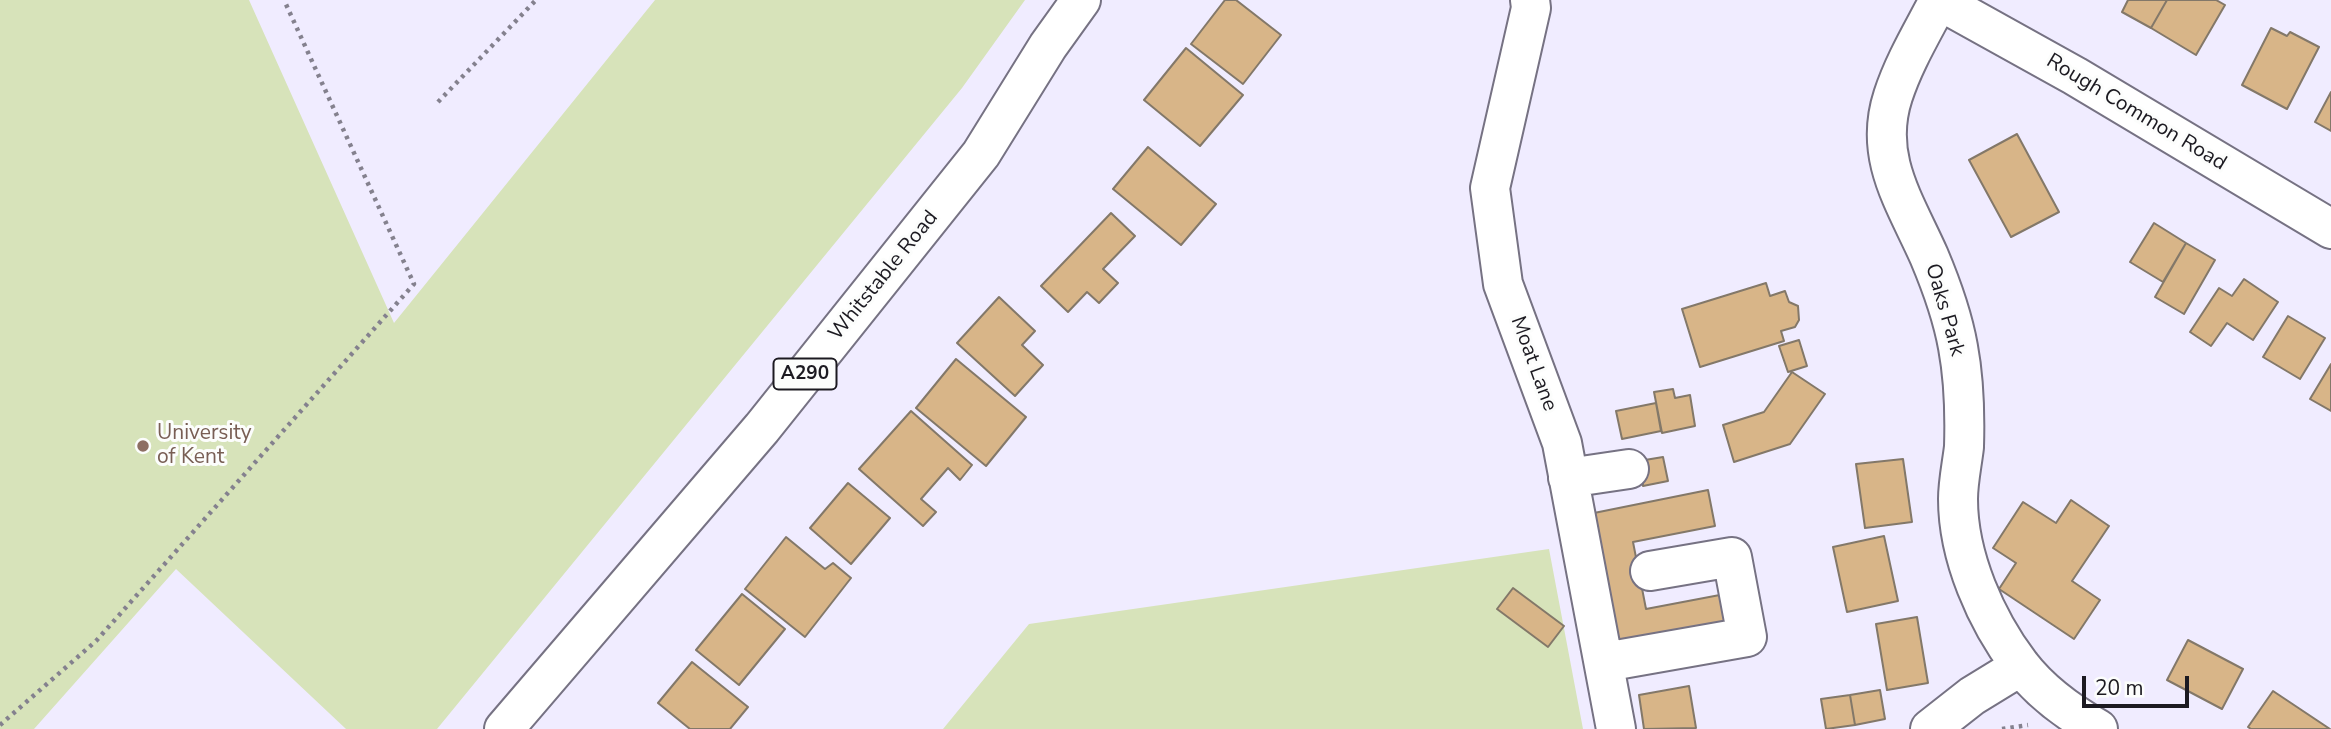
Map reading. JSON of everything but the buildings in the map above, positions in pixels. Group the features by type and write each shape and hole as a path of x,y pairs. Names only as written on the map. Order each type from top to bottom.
{"street":[{"name":"Whitstable Road","path":"504,729 762,428 972,165 1048,46 1082,0"},
{"name":"Moat Lane","path":"1530,0 1531,8 1490,188 1503,284 1562,443 1616,729"},
{"name":"Rough Common Road","path":"1939,0 2076,76 2331,229"},
{"name":"Oaks Park","path":"1939,0 1892,98 1888,156 1894,181 1929,257 1958,345 1964,416 1958,499 1962,541 1973,576 1994,625 2021,666 2077,717 2098,729"},
{"path":"1567,478 1629,469"},
{"path":"1605,662 1747,637 1731,556 1650,571"},
{"path":"1930,729 1972,696 2021,666"}],"path":[{"path":"0,725 96,641 414,284 284,0"},
{"path":"438,102 537,0"}],"green space":[{"path":"0,0 249,0 394,323 655,0 1025,0 962,88 437,729 346,729 176,569 34,729 0,729"},
{"path":"1549,549 1583,729 943,729 1029,624"}],"place":[{"name":"University of Kent","path":"143,446"}]}
